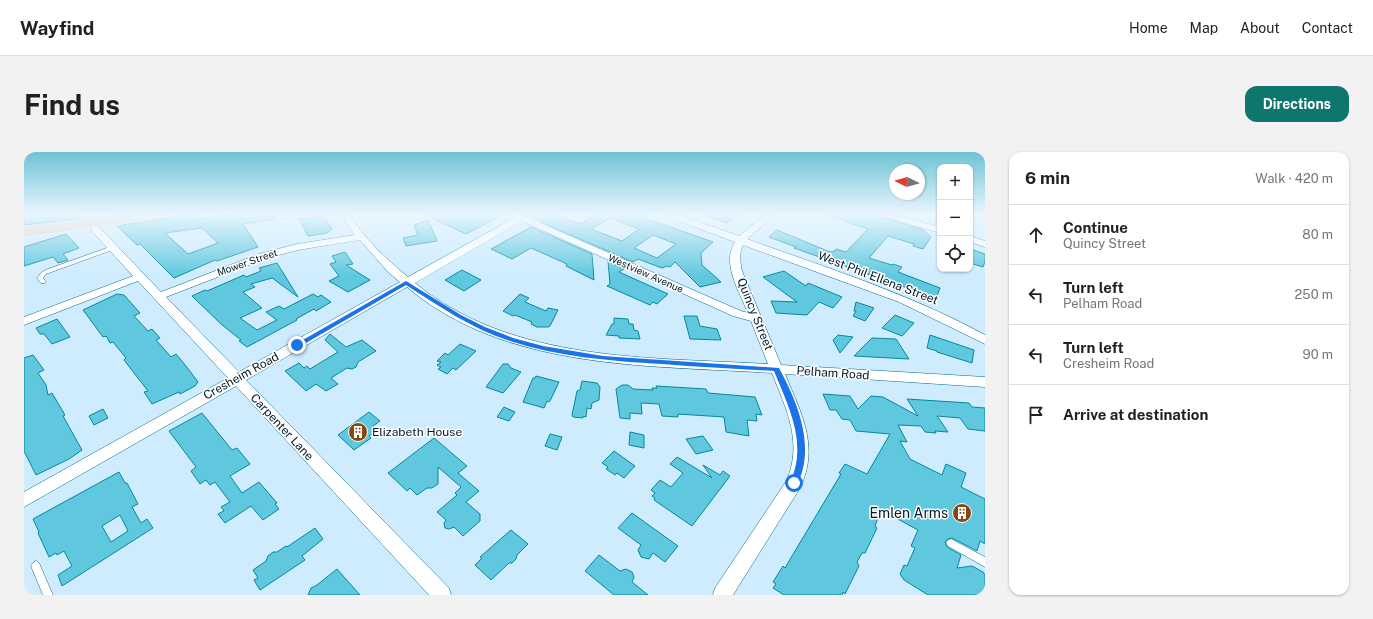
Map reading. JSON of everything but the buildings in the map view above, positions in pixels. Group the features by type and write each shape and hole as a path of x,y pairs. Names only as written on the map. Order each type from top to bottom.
{"street":[{"name":"Carpenter Lane","path":"100,235 442,595"},
{"name":"Cresheim Road","path":"24,499 406,283 486,235"},
{"name":"Westview Avenue","path":"562,235 737,314 757,319"},
{"name":"West Phil Ellena Street","path":"726,235 915,306 958,325 985,340"},
{"name":"Quincy Street","path":"722,595 789,492 798,474 802,455 801,436 792,407 734,259 735,249 741,240 747,235"},
{"name":"Pelham Road","path":"362,237 392,271 406,283 452,312 482,328 511,340 543,348 603,358 985,382"},
{"name":"Mower Street","path":"159,296 263,256 297,247 362,237"},
{"path":"973,240 985,244"},
{"path":"24,321 140,276"}],"lane":[{"path":"43,282 40,278 41,275 50,270 113,248"},
{"path":"951,543 985,562"},
{"path":"36,566 48,595"}],"place":[{"name":"Elizabeth House","path":"358,432"},
{"name":"Emlen Arms","path":"962,513"}],"route":[{"path":"297,345 406,283 458,316 482,328 511,340 564,353 603,358 777,369 798,422 801,436 802,455 798,474 794,483"}]}
